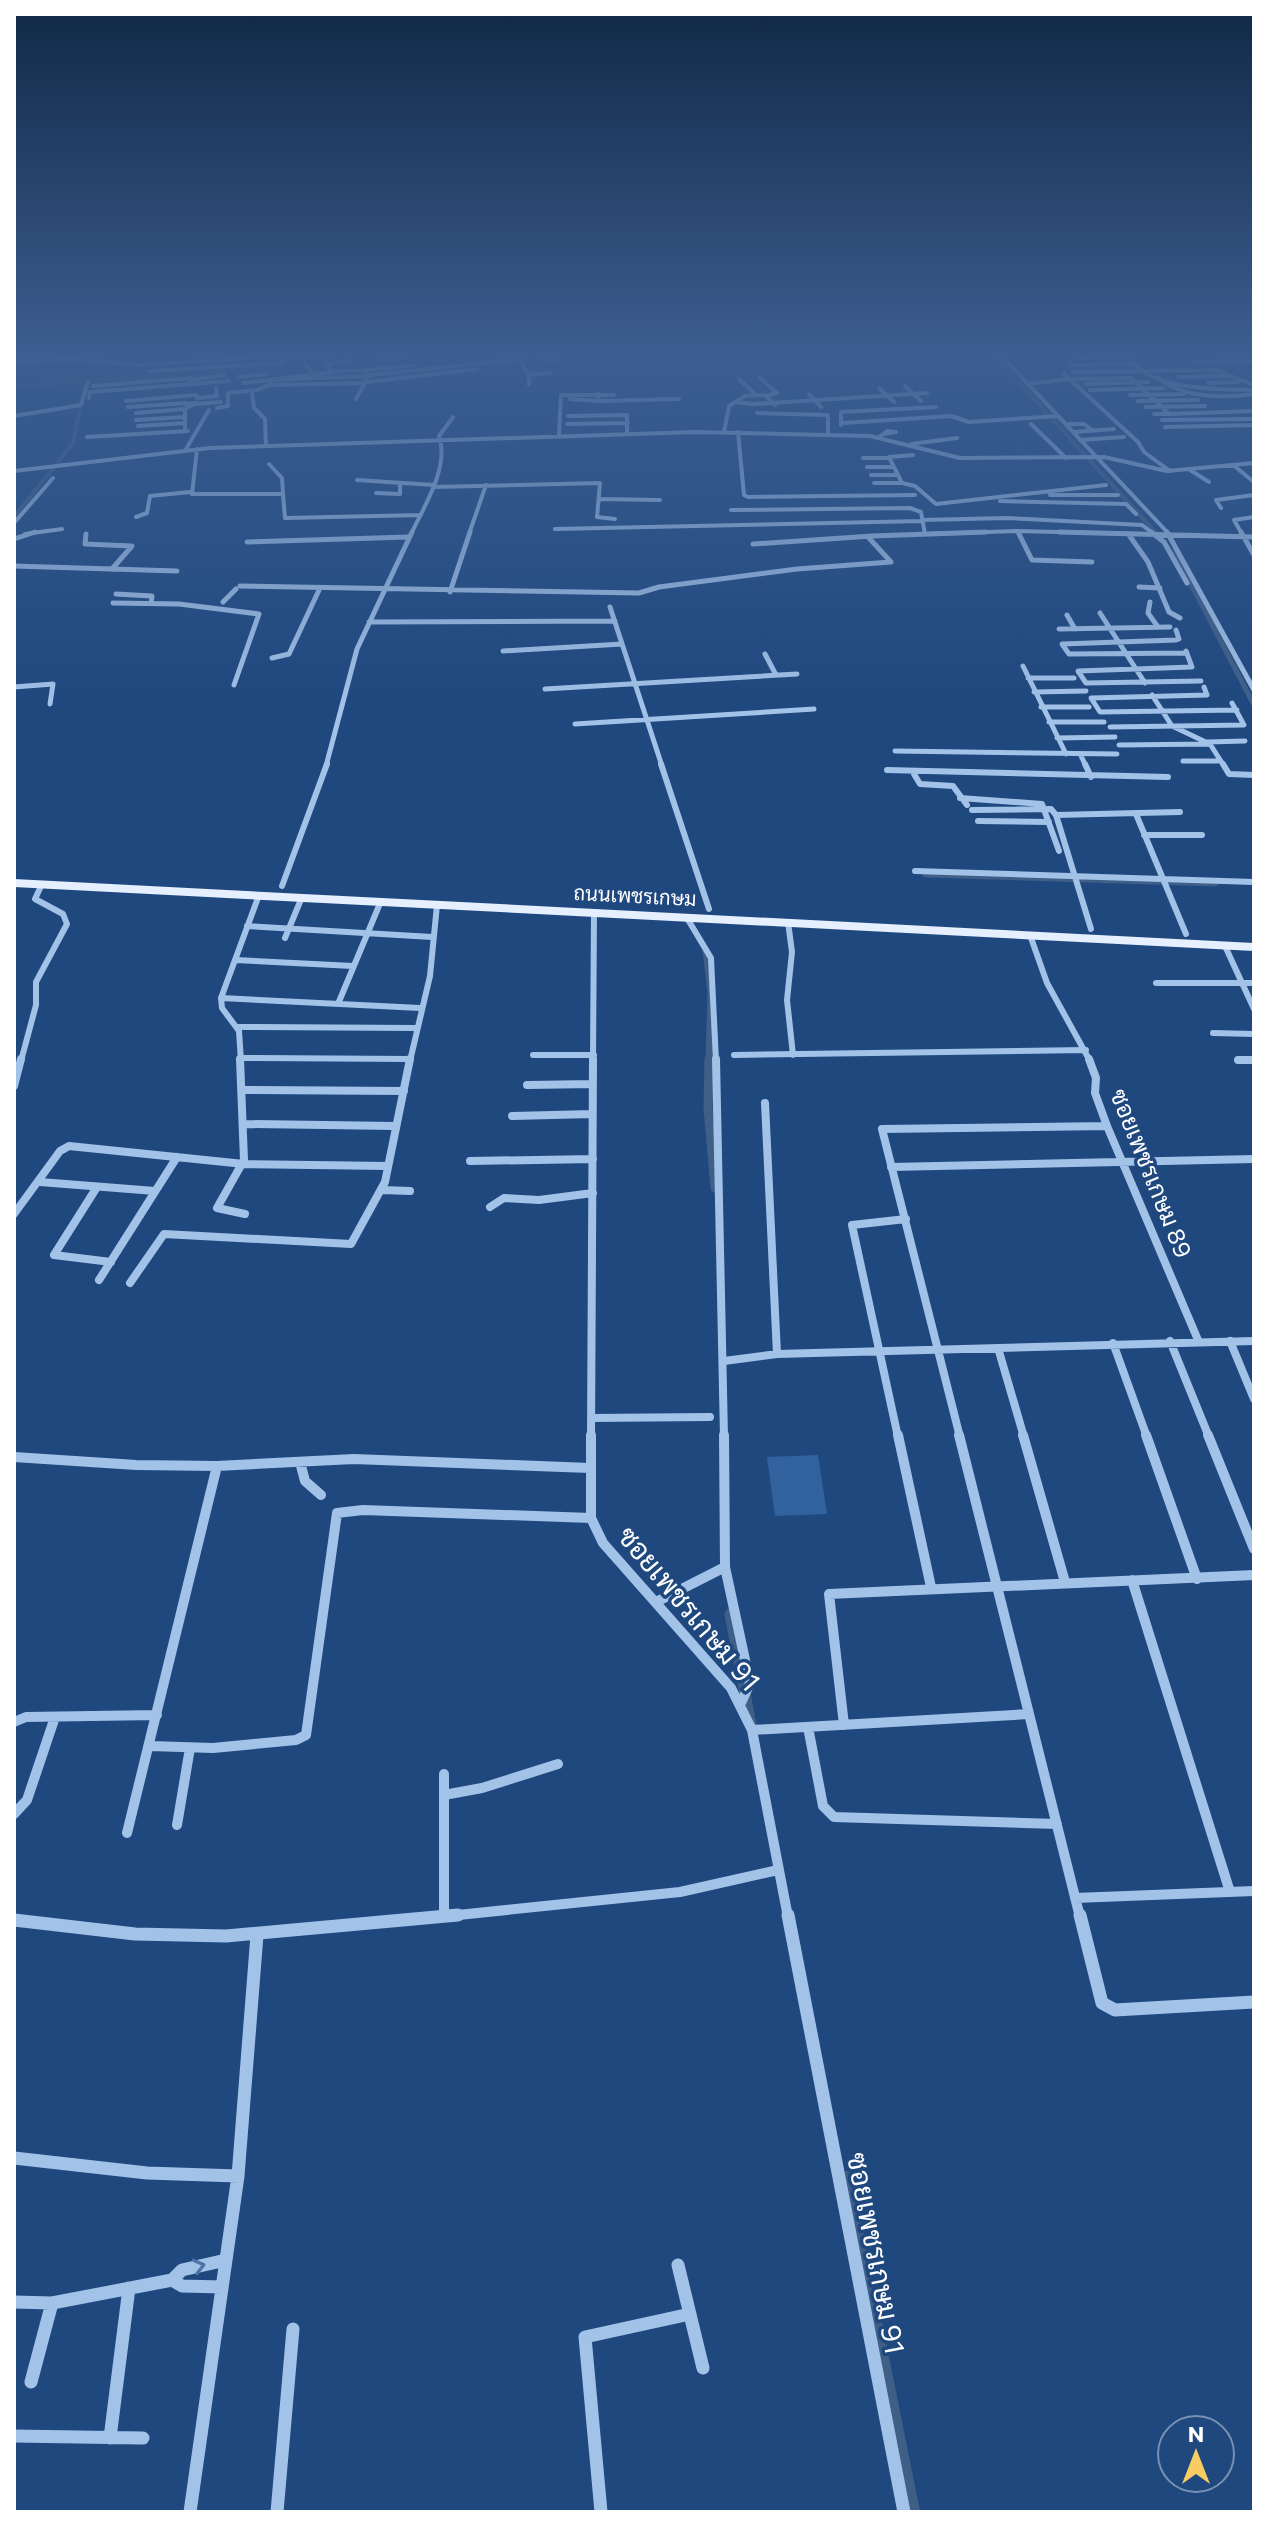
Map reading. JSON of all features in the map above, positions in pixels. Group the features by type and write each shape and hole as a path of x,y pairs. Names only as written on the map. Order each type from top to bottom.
{"main road":[{"name":"ถนนเพชรเกษม","path":"14,872 1254,937"},
{"name":"ถนนเพชรเกษม","path":"14,883 1254,947"}],"street":[{"path":"14,471 39,469"},
{"path":"190,492 193,469"},
{"path":"274,469 282,478 285,518 421,515"},
{"path":"282,886 327,767 354,657 434,486 437,469"},
{"path":"741,469 744,495 915,495"},
{"path":"895,469 902,483"},
{"path":"1104,469 1169,536 1254,690"},
{"path":"1159,469 1200,469"},
{"path":"1238,469 1254,482"},
{"path":"1190,470 1209,482"},
{"path":"871,475 898,475"},
{"path":"14,523 53,478"},
{"path":"357,480 434,486 600,483 597,517 615,519"},
{"path":"874,483 915,486 936,504 1106,485"},
{"path":"376,493 400,494 400,484"},
{"path":"450,592 486,485"},
{"path":"771,487 774,497"},
{"path":"802,488 805,497"},
{"path":"1219,491 1228,498"},
{"path":"136,517 147,513 150,496 190,492 209,497 283,494"},
{"path":"1025,494 1118,495"},
{"path":"1221,508 1216,500 1254,495"},
{"path":"1087,497 1093,505"},
{"path":"600,499 660,500"},
{"path":"971,500 1126,504 1136,514"},
{"path":"1100,505 1107,511"},
{"path":"731,510 903,507 919,510 925,534"},
{"path":"1254,517 1234,520 1254,555"},
{"path":"555,529 1007,518 1135,524 1146,526 1159,536 1187,583"},
{"path":"14,539 27,533 62,529"},
{"path":"753,544 1017,531 1254,537"},
{"path":"1017,531 1032,560 1092,562"},
{"path":"86,534 85,544 132,545 112,569"},
{"path":"1129,535 1148,562 1169,612 1180,618"},
{"path":"221,605 238,588 639,593 659,587 797,569 891,562 869,538 872,536"},
{"path":"247,542 408,537"},
{"path":"14,566 177,571"},
{"path":"1139,587 1160,588"},
{"path":"272,658 289,654 320,588"},
{"path":"116,594 152,596 151,604"},
{"path":"1150,602 1148,613 1158,627"},
{"path":"113,603 221,605 260,615 234,685"},
{"path":"610,607 709,909"},
{"path":"1100,613 1172,726 1209,743 1231,775 1254,775"},
{"path":"1067,615 1075,629"},
{"path":"369,622 615,621"},
{"path":"1059,629 1173,628 1179,639 1062,644 1069,654 1187,652 1192,667 1078,671 1086,683 1202,684 1207,695 1091,698 1100,712 1237,710"},
{"path":"503,651 622,644"},
{"path":"765,654 776,675"},
{"path":"1023,666 1066,754"},
{"path":"545,689 797,674"},
{"path":"1028,678 1074,678"},
{"path":"14,687 53,684 50,704"},
{"path":"1034,692 1086,691"},
{"path":"1110,727 1244,725 1232,703"},
{"path":"1041,707 1089,707"},
{"path":"575,724 814,709"},
{"path":"1049,722 1104,722"},
{"path":"1057,738 1115,737"},
{"path":"1119,745 1245,741"},
{"path":"895,751 1117,754"},
{"path":"1080,754 1091,777"},
{"path":"1183,761 1220,761"},
{"path":"887,770 1168,777"},
{"path":"914,774 920,784 953,786 970,808 1054,810 1091,929"},
{"path":"960,798 1034,802 1045,809 1059,851"},
{"path":"1056,815 1180,812"},
{"path":"1136,814 1186,934"},
{"path":"978,821 1049,822"},
{"path":"1144,835 1202,835"},
{"path":"915,871 1164,882 1254,882"},
{"path":"14,1086 36,1005 36,982 67,924 63,914 35,899 42,884"},
{"path":"245,1214 217,1208 236,1183 244,1164 245,1124 237,1027 224,1012 221,998 259,895"},
{"path":"285,938 302,897"},
{"path":"338,1004 381,901"},
{"path":"130,1283 164,1234 351,1244 382,1190 420,1008 430,976 437,905"},
{"name":"ซอยเพชรเกษม 91","path":"594,913 591,1518 603,1543 741,1703 752,1730 904,2512"},
{"path":"687,918 711,958 713,972 724,1361 725,1567 750,1683 741,1703"},
{"path":"788,922 792,952 787,1000 793,1055"},
{"path":"247,926 432,937"},
{"name":"ซอยเพชรเกษม 89","path":"1030,935 1047,983 1086,1050 1096,1078 1095,1093 1107,1126 1125,1161 1198,1340"},
{"path":"1225,946 1254,1008"},
{"path":"235,960 353,966"},
{"path":"1156,983 1254,983"},
{"path":"221,998 420,1008"},
{"path":"237,1027 416,1028"},
{"path":"1213,1033 1254,1034"},
{"path":"14,1050 24,1051"},
{"path":"734,1055 1086,1050"},
{"path":"533,1055 594,1055"},
{"path":"241,1058 411,1059"},
{"path":"1238,1060 1254,1060"},
{"path":"527,1085 593,1084"},
{"path":"243,1090 404,1091"},
{"path":"765,1103 777,1354"},
{"path":"512,1116 592,1114"},
{"path":"245,1124 394,1126"},
{"path":"1107,1126 885,1128 891,1167 1102,2003 1107,2009 1254,2002"},
{"path":"14,1214 65,1147 244,1164 388,1166"},
{"path":"99,1280 177,1157"},
{"path":"470,1161 593,1159"},
{"path":"891,1167 1254,1159"},
{"path":"40,1182 155,1191"},
{"path":"97,1187 54,1255 111,1262"},
{"path":"382,1190 410,1191"},
{"path":"490,1207 504,1198 539,1200 593,1193"},
{"path":"906,1219 852,1225 931,1587"},
{"path":"724,1361 777,1354 882,1354 1198,1340 1254,1341"},
{"path":"1170,1341 1254,1549"},
{"path":"1230,1341 1254,1399"},
{"path":"1113,1343 1197,1579"},
{"path":"998,1348 1065,1582"},
{"path":"591,1418 710,1417"},
{"path":"14,1457 217,1466 399,1460 590,1468"},
{"path":"300,1462 305,1481 321,1495"},
{"path":"127,1833 217,1466"},
{"path":"150,1746 190,1748 276,1743 306,1735 337,1513 363,1510 591,1518"},
{"path":"656,1602 725,1567"},
{"path":"844,1725 827,1596 931,1587 1254,1575"},
{"path":"1132,1580 1230,1892"},
{"path":"752,1730 1029,1714"},
{"path":"14,1722 26,1717 157,1715"},
{"path":"14,1814 27,1800 55,1717"},
{"path":"808,1727 823,1806 834,1817 1057,1824"},
{"path":"177,1825 190,1748"},
{"path":"444,1795 482,1788 558,1764"},
{"path":"444,1774 444,1917"},
{"path":"14,1920 192,1939 257,1935 680,1892 778,1870"},
{"path":"1075,1898 1254,1891"},
{"path":"190,2512 238,2176 257,1935"},
{"path":"14,2158 147,2173 238,2176"},
{"path":"14,2302 52,2303 172,2280 182,2270 226,2260"},
{"path":"678,2265 703,2368"},
{"path":"172,2280 182,2286 222,2287"},
{"path":"110,2438 129,2288"},
{"path":"31,2382 52,2303"},
{"path":"601,2512 585,2337 690,2314"},
{"path":"277,2512 293,2329"},
{"path":"14,2436 143,2438"}],"shaded area":[{"path":"818,1455 827,1514 775,1516 767,1457"}],"waterway":[{"path":"14,517 52,469"},
{"path":"1098,469 1157,534"},
{"path":"1155,532 1179,561 1254,705"},
{"path":"926,874 1215,883"},
{"path":"706,950 711,993 709,1061"},
{"path":"709,1059 708,1108 715,1188"},
{"path":"730,1614 751,1725"},
{"path":"846,2178 913,2512"}]}
